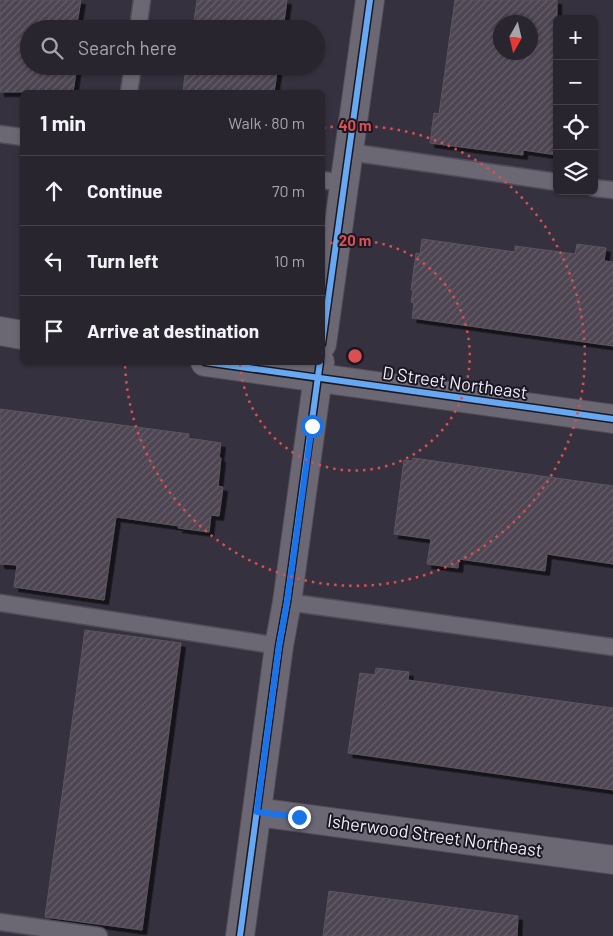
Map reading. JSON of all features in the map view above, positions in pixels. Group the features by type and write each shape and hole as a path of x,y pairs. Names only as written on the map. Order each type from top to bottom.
{"main road":[{"path":"325,304 334,182 350,152 370,0"},
{"path":"0,331 20,335"},
{"name":"D Street Northeast","path":"243,365 319,371 613,419"},
{"path":"240,936 279,646 287,602 319,371"},
{"name":"Isherwood Street Northeast","path":"257,812 613,860"}],"lane":[{"path":"139,20 142,0"},
{"path":"129,90 131,75"},
{"path":"0,134 20,137"},
{"path":"350,152 553,181"},
{"path":"598,188 613,190"},
{"path":"287,602 613,647"},
{"path":"0,603 279,646"},
{"path":"0,922 99,936"}],"building":[{"path":"0,0 81,0 78,20 20,20 20,75 76,75 73,90 0,92"},
{"path":"197,0 287,0 284,20 194,20"},
{"path":"455,0 557,0 557,15 553,15 553,154 523,150 523,155 430,143 434,113 439,114"},
{"path":"185,75 277,75 274,90 183,90"},
{"path":"422,239 515,252 515,246 575,254 577,244 606,248 604,261 613,262 613,346 412,318 414,303 411,302 413,290 411,290 416,253 420,254"},
{"path":"0,409 189,434 188,438 221,443 218,486 223,487 219,516 211,515 209,532 116,517 104,600 14,587 17,565 0,564"},
{"path":"413,458 613,486 613,564 547,554 545,571 459,559 458,568 427,564 431,539 394,534 404,460 412,461"},
{"path":"85,630 181,643 142,930 45,917"},
{"path":"376,668 409,672 408,680 613,708 613,790 348,753 360,673 375,675"},
{"path":"329,891 518,916 517,936 323,936"}],"cycle path":[{"path":"325,322 370,0"},
{"path":"226,365 613,419"},
{"path":"240,936 320,365"}],"route":[{"path":"299,817 257,812 279,646 312,426"}]}
